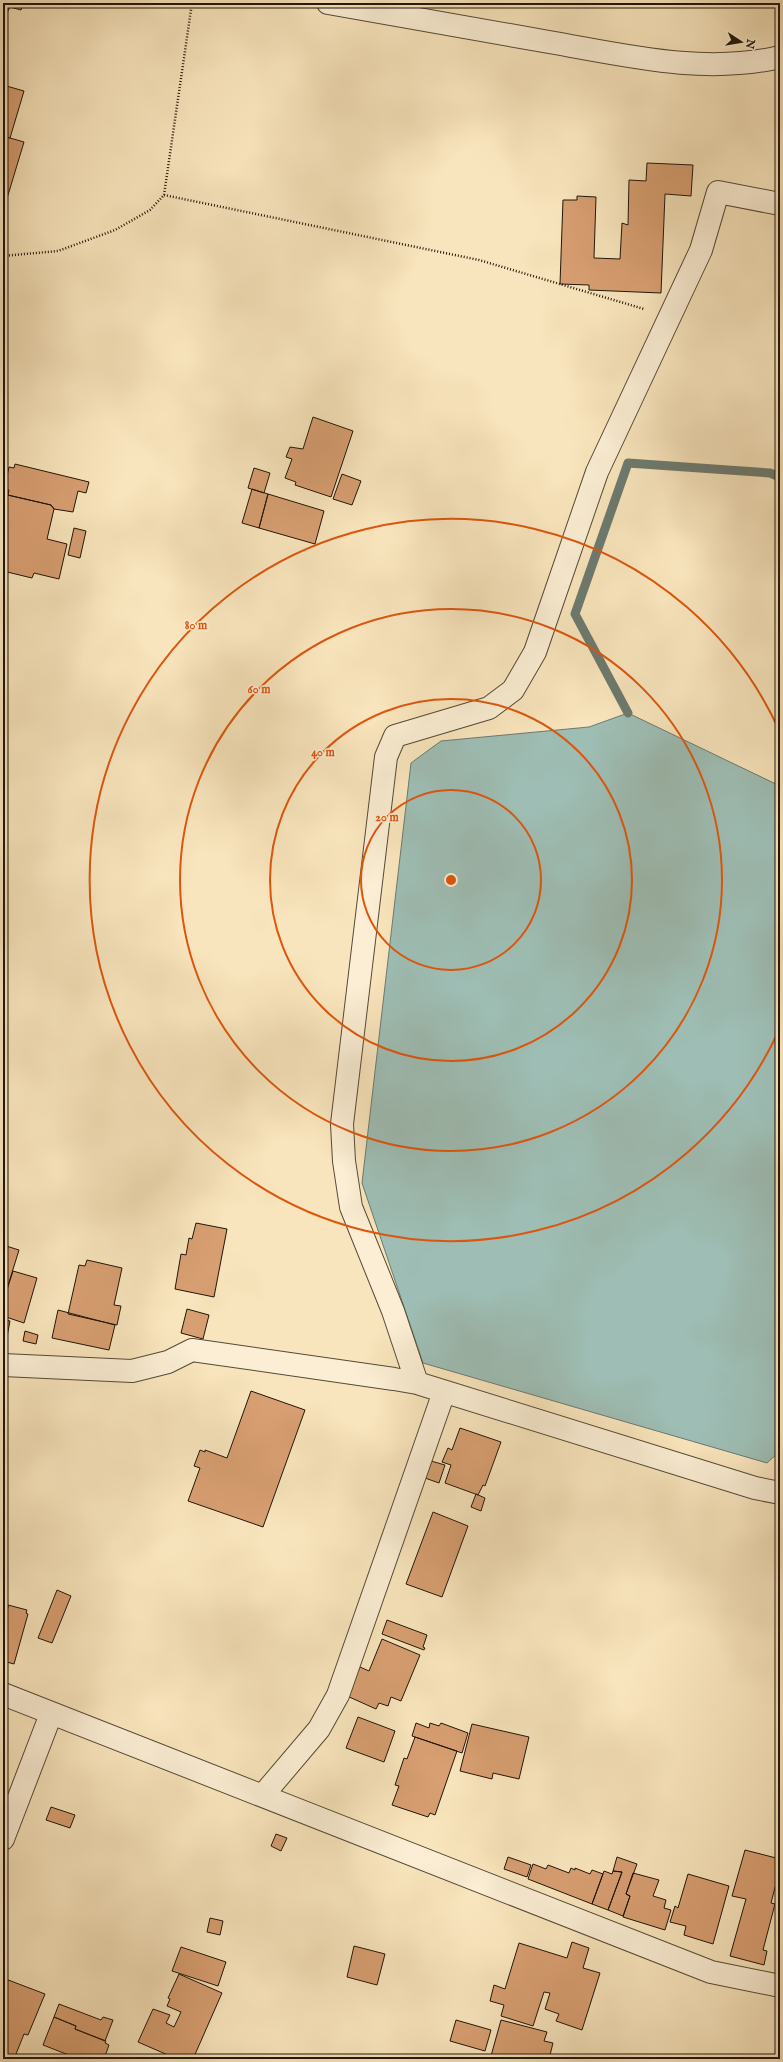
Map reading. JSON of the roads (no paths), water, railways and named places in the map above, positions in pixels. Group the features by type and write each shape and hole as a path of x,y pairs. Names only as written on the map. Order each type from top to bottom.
{"street":[{"path":"328,3 646,58 716,65 764,61 780,57"},
{"path":"417,1383 393,1311 351,1207 344,1162 342,1124 386,758 395,736 488,708 513,690 535,652 597,472 701,250 718,192 780,204"},
{"path":"3,1365 132,1371 168,1362 192,1350 417,1383 755,1488 780,1493"},
{"path":"263,1795 319,1729 338,1695 444,1392"},
{"path":"3,1694 51,1714 263,1795 493,1888 711,1972 780,1986"},
{"path":"3,1839 51,1714"}],"water":[{"path":"628,713 780,786 780,1451 767,1463 423,1363 362,1183 411,763 441,741 589,727"}],"waterway":[{"path":"628,713 575,614 628,463 770,473 780,477"}]}
